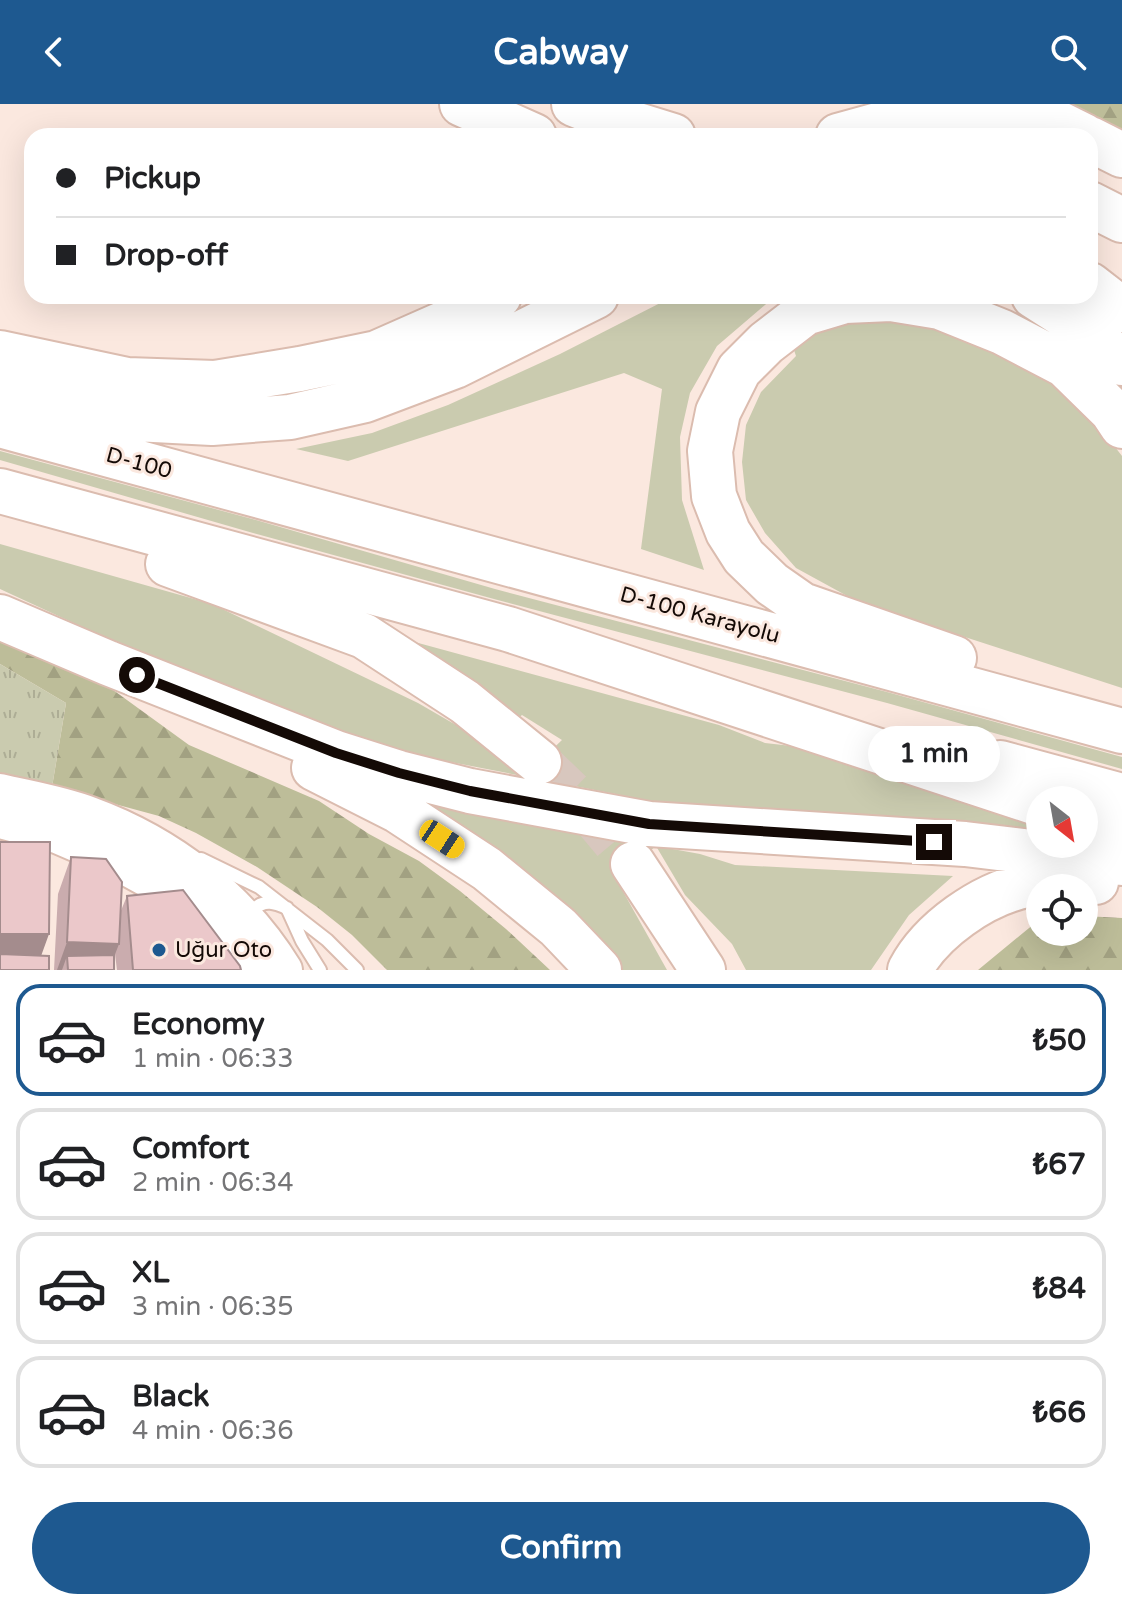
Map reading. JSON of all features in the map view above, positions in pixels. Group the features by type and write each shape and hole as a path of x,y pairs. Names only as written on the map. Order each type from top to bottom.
{"highway":[{"path":"462,104 516,128"},
{"path":"574,104 648,128"},
{"path":"994,104 1046,117 1068,128"},
{"path":"867,128 903,118 988,114 1046,117"},
{"path":"1098,143 1122,155"},
{"path":"1098,208 1122,220"},
{"path":"1098,291 1122,310"},
{"path":"0,353 127,380 215,383 377,353 483,304"},
{"path":"0,393 116,418 212,423 290,417 365,400 455,366 580,304"},
{"path":"835,304 805,313 766,343 739,370 718,412 710,451 714,496 728,532 744,557 772,584 802,605 999,672 1057,696 1122,729"},
{"path":"922,304 940,307 1002,332 1065,365 1112,411 1122,426"},
{"path":"1046,304 1084,328 1122,363"},
{"name":"D-100","path":"0,425 277,500"},
{"path":"4,493 1122,796"},
{"path":"4,493 155,559 364,636 465,702 539,762"},
{"name":"D-100 Karayolu","path":"277,500 1122,729"},
{"path":"0,617 336,753 470,791 649,824 965,844 1122,863"},
{"path":"508,629 1026,799"},
{"path":"108,663 397,810 487,869 558,927 599,970"},
{"path":"1098,823 1122,831"},
{"path":"633,864 703,970"},
{"path":"910,970 914,961 951,923 971,908 997,895 1049,882 1122,882"}],"street":[{"path":"0,792 72,809 111,823 167,872 180,900 257,933 284,970"},
{"path":"0,820 57,835 108,857 167,872"},
{"path":"220,915 246,970"}],"lane":[{"path":"111,823 225,869 259,887 317,932 352,966"},
{"path":"257,933 253,916 254,909 260,903 287,908 320,970"}],"green space":[{"path":"1057,104 1122,104 1122,131 1092,115"},
{"path":"658,304 766,304 717,346 690,393 680,437 682,500 704,570 641,549 662,389 624,373 348,461 296,449 372,433 448,405 560,354"},
{"path":"890,320 943,330 1001,353 1047,380 1087,411 1122,456 1122,688 860,603 796,568 765,533 746,500 742,462 746,425 761,392 796,356 792,344 838,324"},
{"path":"0,451 495,589 1122,757 1122,769 253,533 0,460"},
{"path":"0,544 212,604 418,703 475,736 539,762 562,740 522,715 517,719 400,638 719,725 765,743 836,751 1026,818 1026,835 662,803 363,745 214,688 0,589"},
{"path":"0,627 69,658 189,745 319,801 369,834 419,861 506,929 550,970 387,970 352,935 317,907 257,867 196,833 159,816 52,787 66,703 0,664"},
{"path":"0,664 66,703 52,787 0,776"},
{"path":"426,804 700,854 735,865 953,876 909,915 871,970 746,970 732,944 685,895 656,846 616,879 667,970 617,970"},
{"path":"1098,917 1122,918 1122,970 978,970 1026,931 1026,946 1098,946"}],"building":[{"path":"0,842 50,842 49,934 0,934"},
{"path":"71,857 106,859 122,882 119,944 67,942"},
{"path":"183,890 241,970 133,970 127,896"},
{"path":"0,954 49,956 49,970 0,970"},
{"path":"114,955 114,970 68,970 67,956"}],"tunnel":[{"path":"539,762 580,801 633,864"}],"place":[{"name":"Uğur Oto","path":"159,950"}],"route":[{"path":"137,675 336,753 470,791 649,824 934,842"}]}
